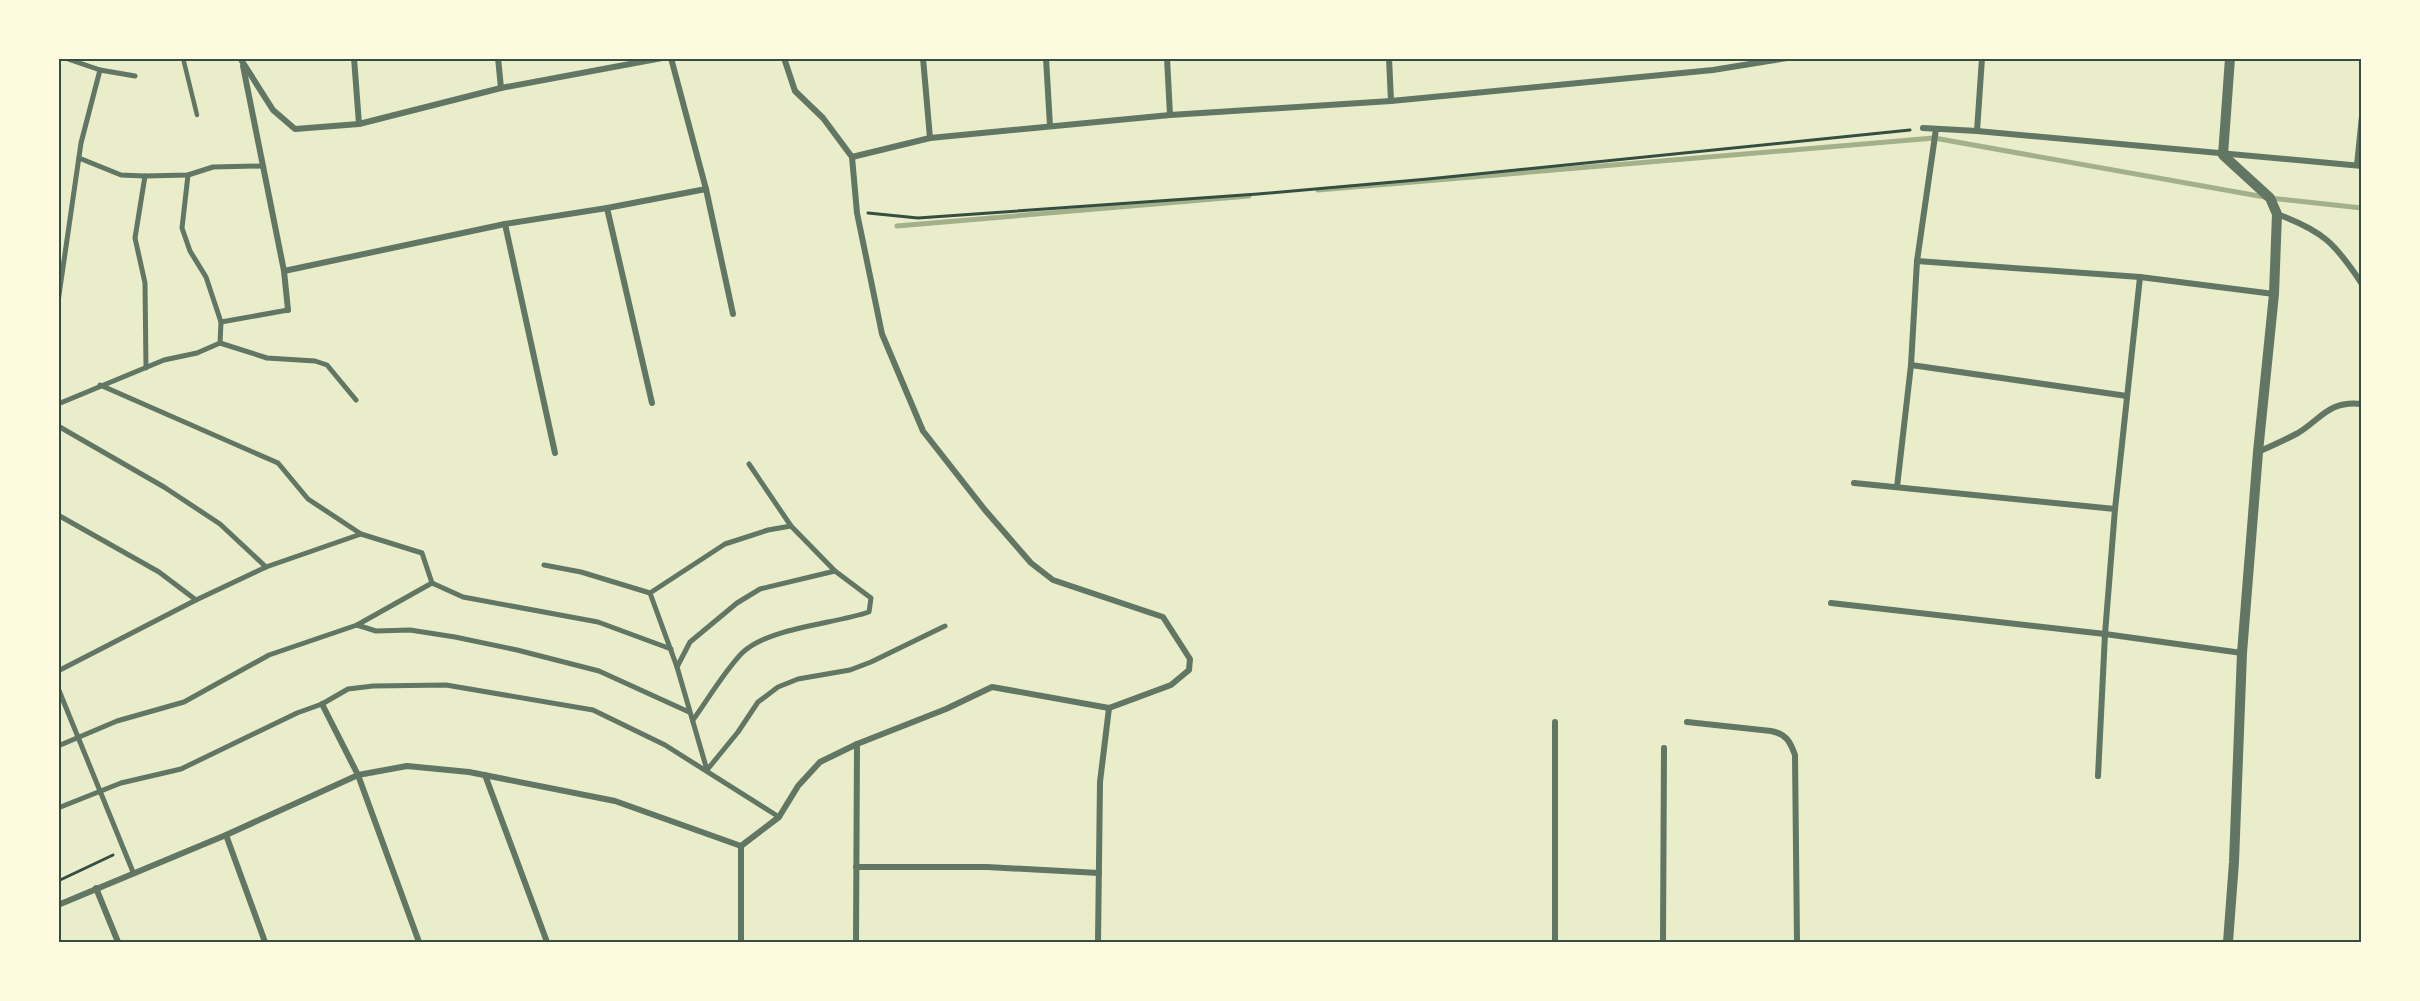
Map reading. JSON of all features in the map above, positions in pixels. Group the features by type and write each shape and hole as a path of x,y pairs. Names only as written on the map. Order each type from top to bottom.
{"street":[{"path":"65,58 100,70 135,76"},
{"path":"354,58 359,124"},
{"path":"498,58 501,88"},
{"path":"241,60 273,110 295,129 359,124 501,88 636,61 662,58"},
{"path":"671,58 706,189 734,314"},
{"path":"741,846 779,817 798,786 820,762 992,687 1109,708 1171,685 1189,670 1190,659 1163,617 1053,580 1031,563 922,431 882,334 858,213 852,158 823,118 795,91 784,58"},
{"path":"923,58 930,138"},
{"path":"1046,58 1050,126"},
{"path":"1167,58 1170,115"},
{"path":"1389,58 1391,101"},
{"path":"852,158 930,138 1170,115 1391,101 1713,70 1787,58"},
{"path":"1977,131 1982,58"},
{"path":"2223,155 2230,58"},
{"path":"221,322 288,310 284,271 241,60"},
{"path":"58,302 79,158 100,70"},
{"path":"1923,128 2359,165 2361,116"},
{"path":"1897,487 1911,365 1917,261 1936,129"},
{"path":"2223,155 2270,198 2277,214 2274,294 2258,452 2242,653 2234,862 2228,942"},
{"path":"79,158 121,175 188,175 213,166 261,166"},
{"path":"188,175 182,228 190,251 206,277 221,322 220,343"},
{"path":"145,176 135,238 145,283 146,368"},
{"path":"284,271 505,224 706,189"},
{"path":"607,208 652,403"},
{"path":"2277,214 2305,224 2324,236 2341,253 2361,284"},
{"path":"505,224 555,453"},
{"path":"1917,261 2140,277 2274,294"},
{"path":"2098,776 2105,634 2115,509 2140,277"},
{"path":"58,404 164,360 197,353 220,343 267,358 315,361 327,365 356,400"},
{"path":"1911,365 2127,396"},
{"path":"100,385 278,463 308,499 362,534 422,553 432,583 463,597 598,622 671,649"},
{"path":"2258,452 2299,432 2324,411 2340,406 2361,404"},
{"path":"58,426 164,487 220,524 266,567"},
{"path":"693,720 743,652 756,643 796,629 849,619 869,612 871,598 835,571 791,526 748,464"},
{"path":"1854,483 2115,509"},
{"path":"58,515 159,572 196,600"},
{"path":"650,593 725,544 768,530 791,526"},
{"path":"58,671 266,567 362,534"},
{"path":"544,565 581,572 650,593"},
{"path":"677,667 690,642 716,618 752,594 771,586 835,571"},
{"path":"58,746 117,721 184,702 269,655 357,625 432,583"},
{"path":"650,593 677,667 707,770"},
{"path":"1831,603 2105,634 2242,653"},
{"path":"357,625 376,631 410,630 454,638 517,650 599,671 689,712"},
{"path":"707,770 738,732 758,702 778,687 798,679 850,670 945,626"},
{"path":"58,808 121,783 181,768 254,736 297,713 322,704 348,689 373,686 446,685 593,710 665,745 779,817"},
{"path":"58,688 133,872"},
{"path":"322,704 358,775 418,942"},
{"path":"1098,942 1100,782 1109,708"},
{"path":"1555,722 1555,942"},
{"path":"1687,722 1771,731 1783,734 1791,743 1795,755 1797,942"},
{"path":"856,942 857,744"},
{"path":"1663,942 1664,748"},
{"path":"58,905 226,835 358,775 407,766 485,775 615,801 741,846"},
{"path":"485,775 547,942"},
{"path":"226,835 265,942"},
{"path":"741,846 741,942"},
{"path":"856,867 987,867 1099,873"},
{"path":"96,888 118,942"}],"lane":[{"path":"183,58 197,115"}],"path":[{"path":"858,213 918,218 1258,194 1428,179 1923,128"},
{"path":"58,880 123,850"}],"waterway":[{"path":"1318,190 1934,138 2270,198 2362,208"},
{"path":"897,226 1249,196"}]}
